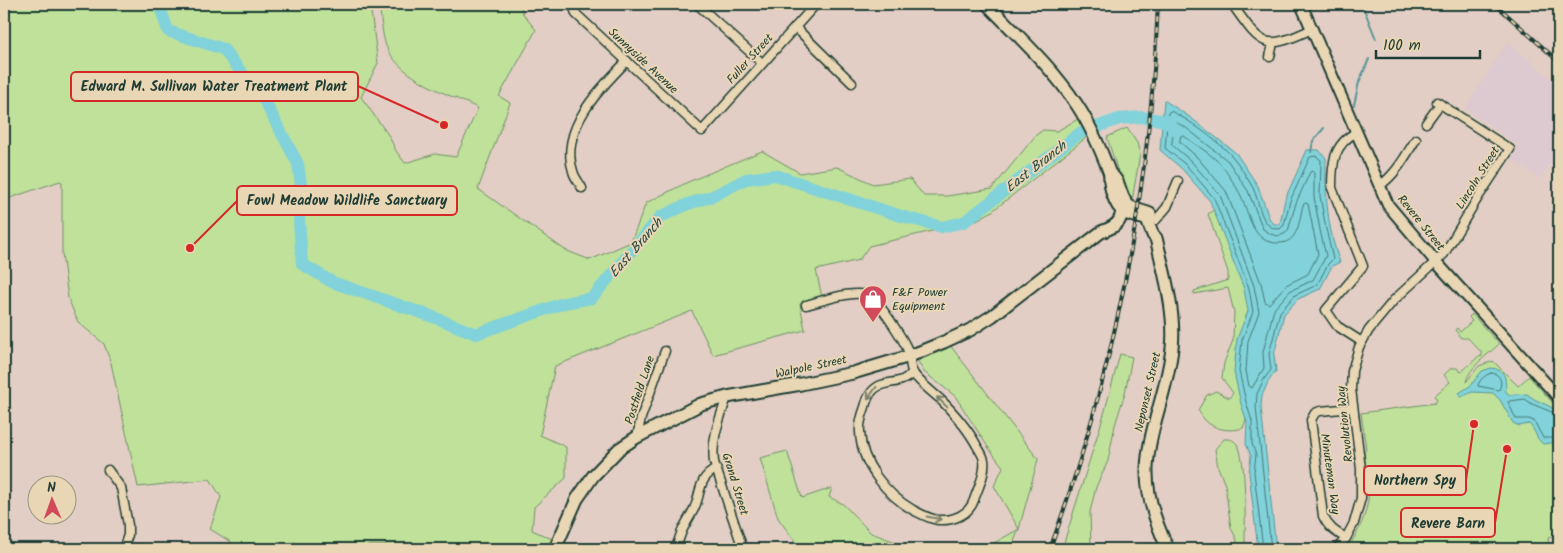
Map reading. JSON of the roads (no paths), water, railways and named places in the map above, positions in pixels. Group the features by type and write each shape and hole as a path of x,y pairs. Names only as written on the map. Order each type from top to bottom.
{"main road":[{"path":"987,4 1065,88 1087,122 1110,174 1109,181 1118,207 1125,211 1151,215 1156,220"},
{"name":"Walpole Street","path":"555,549 577,499 593,476 619,449 637,436 701,404 726,397 853,373 910,356 944,342 992,316 1101,232 1108,230 1119,222 1125,211"},
{"name":"Neponset Street","path":"1125,211 1147,220 1156,238 1172,321 1170,364 1151,439 1147,468 1154,516 1168,549"},
{"name":"Neponset Street","path":"1156,220 1158,234 1156,238"}],"street":[{"path":"697,4 762,64"},
{"path":"1232,4 1256,36 1264,41 1273,43 1286,41 1312,29"},
{"name":"Revere Street","path":"1301,4 1379,186 1393,212 1559,398"},
{"name":"Sunnyside Avenue","path":"573,5 576,14 702,130"},
{"name":"Fuller Street","path":"702,130 795,28 812,5"},
{"path":"795,28 852,83"},
{"path":"1270,57 1273,43"},
{"path":"582,188 573,172 570,158 576,126 602,85 627,61"},
{"name":"Lincoln Street","path":"1426,123 1439,103 1510,149 1444,254 1436,262"},
{"path":"1357,132 1341,143 1337,150 1332,175 1332,188 1354,239 1363,266 1326,310 1337,326 1362,342"},
{"path":"1379,186 1399,166 1416,139"},
{"path":"1156,220 1167,206 1178,181"},
{"name":"Revolution Way","path":"1337,549 1346,538 1357,516 1362,487 1353,408 1352,371 1362,342 1369,330 1394,300 1436,262"},
{"path":"806,305 849,295 862,294 872,297 908,350 913,372 925,387 953,413 973,438 984,460 980,482 972,506 966,514 946,520 937,520 924,516 894,497 873,472 861,442 862,417 869,396 877,386 887,382 907,380 913,372"},
{"name":"Postfield Lane","path":"637,436 641,418 665,351"},
{"name":"Grand Street","path":"726,397 713,442 713,452 716,469 743,549"},
{"name":"Minuteman Way","path":"1346,538 1335,532 1327,524 1323,516 1311,420 1320,411 1353,408"},
{"path":"675,549 694,508 702,482 708,473 716,469"},
{"path":"108,470 121,488 128,525 128,535 123,549"}],"water":[{"path":"1164,100 1191,118 1236,153 1258,186 1269,218 1274,224 1280,224 1285,199 1307,150 1319,150 1326,158 1328,211 1332,237 1340,262 1332,266 1320,289 1298,299 1284,314 1274,355 1276,371 1268,382 1262,396 1261,407 1276,549 1258,549 1249,473 1251,456 1246,444 1247,422 1234,372 1237,339 1248,311 1244,289 1210,201 1182,169 1160,150"},
{"path":"1491,368 1503,373 1506,392 1510,395 1527,394 1557,410 1559,413 1559,442 1543,444 1529,424 1519,426 1513,423 1500,400 1493,393 1472,392 1461,397 1459,393 1470,386 1482,371"}],"waterway":[{"name":"East Branch","path":"159,4 168,31 223,49 265,102 298,164 302,191 299,219 302,264 332,282 476,334 564,303 592,298 660,217 688,204 713,196 746,179 775,175 901,216 942,227 964,222 1080,133 1119,119 1141,117 1166,121 1176,130"},
{"path":"1362,4 1376,39"},
{"path":"1354,105 1359,82 1369,59"},
{"path":"1311,152 1313,141 1324,128"}],"railway":[{"path":"1050,549 1073,483 1093,416 1125,281 1147,143 1154,74 1158,4"},
{"path":"1495,4 1559,62"}],"place":[{"name":"Edward M. Sullivan Water Treatment Plant","path":"444,125"},
{"name":"Fowl Meadow Wildlife Sanctuary","path":"190,248"},
{"name":"F&F Power Equipment","path":"873,323"},
{"name":"Northern Spy","path":"1474,424"},
{"name":"Revere Barn","path":"1507,449"}]}
